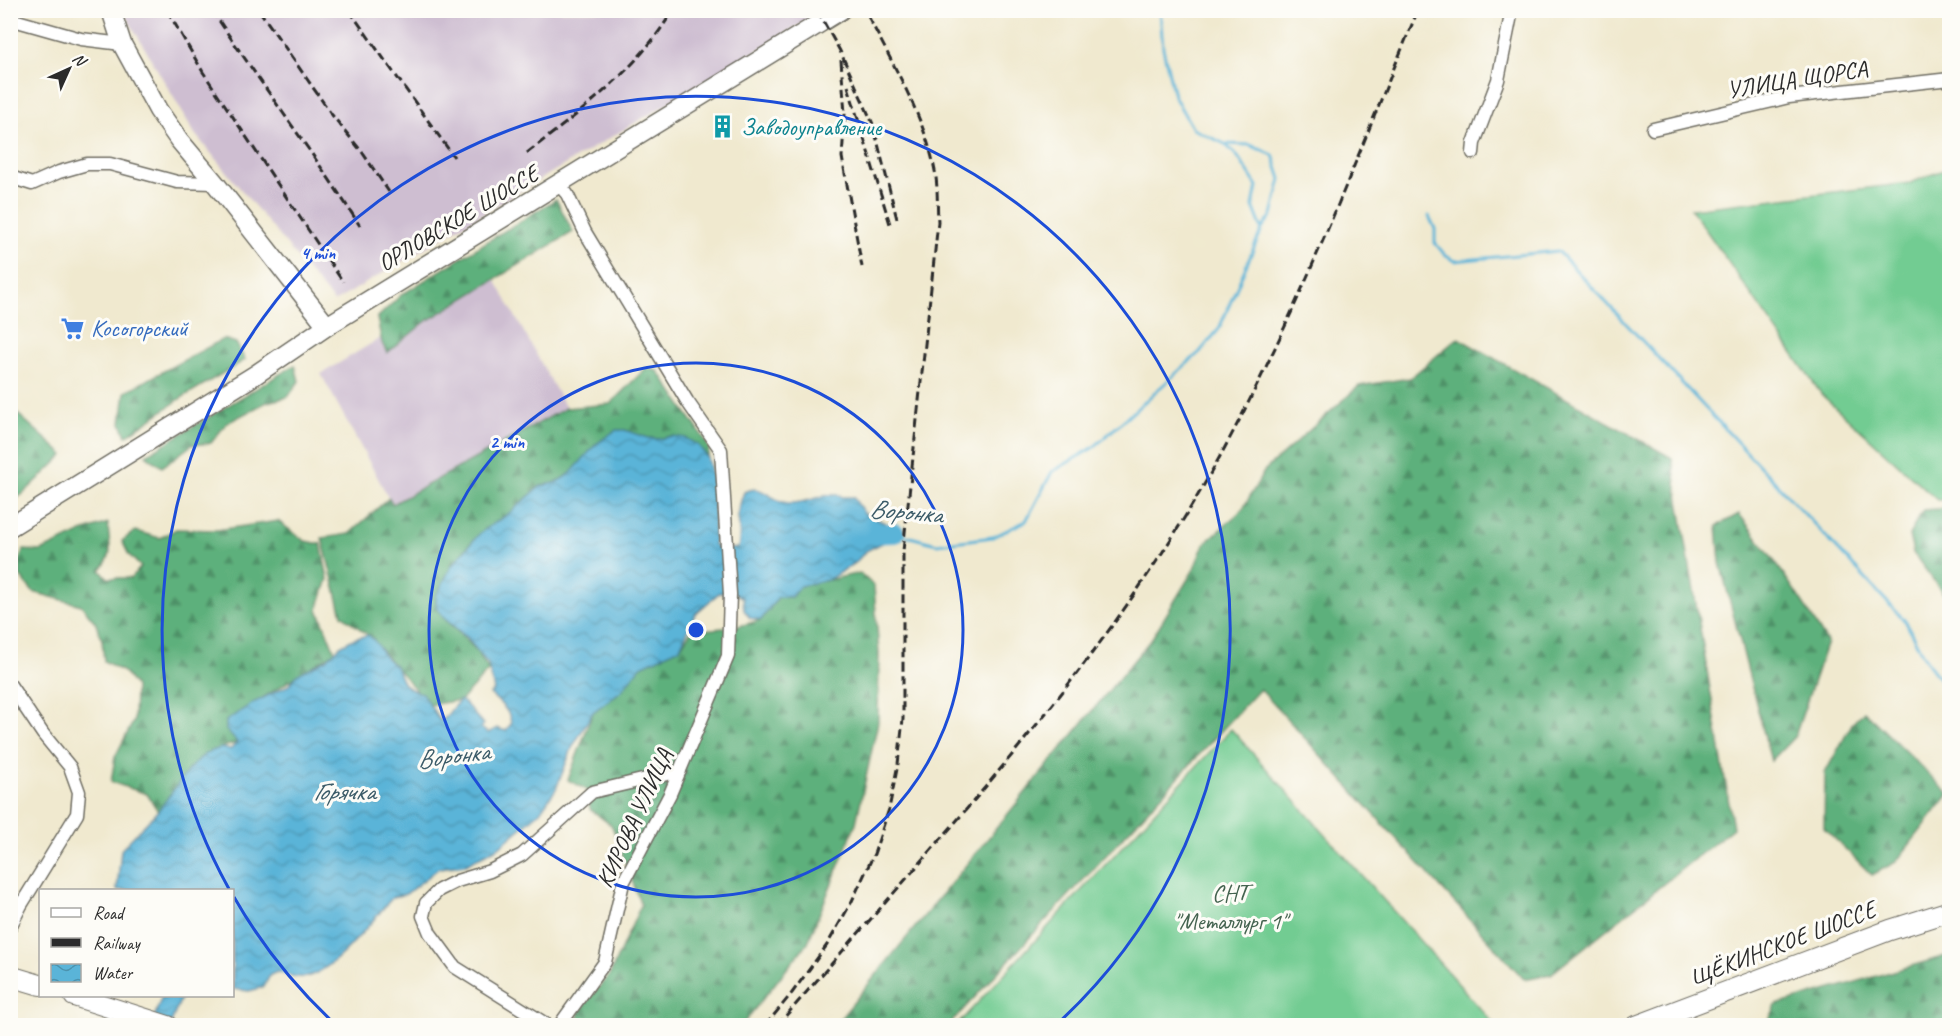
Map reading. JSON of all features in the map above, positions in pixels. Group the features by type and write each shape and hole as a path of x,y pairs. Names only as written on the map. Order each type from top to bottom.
{"main road":[{"path":"111,10 122,44 158,110 179,140 327,326"},
{"name":"ОРЛОВСКОЕ ШОССЕ","path":"10,527 261,371 327,326 560,185 841,10"},
{"name":"ЩЁКИНСКОЕ ШОССЕ","path":"1636,1026 1890,930 1950,911"},
{"path":"10,976 39,985"},
{"path":"78,997 168,1026"}],"street":[{"path":"1473,153 1474,143 1498,80 1512,10"},
{"path":"10,19 81,39 122,44"},
{"name":"УЛИЦА ЩОРСА","path":"1653,129 1789,97 1950,79"},
{"path":"10,177 32,184 59,172 87,164 110,164 177,182 215,183"},
{"name":"КИРОВА УЛИЦА","path":"559,1026 605,962 623,883 670,794 728,656 730,594 722,450 687,401 585,232 567,194 560,185"},
{"path":"10,685 43,734 70,767 79,792 77,814 10,927"},
{"path":"549,1026 455,967 430,933 423,916 426,903 440,890 457,881 490,871 522,855 592,792 680,771"}],"shaded area":[{"path":"123,11 823,11 334,302 195,134"},
{"path":"493,276 566,408 392,504 321,374 392,331"}],"green space":[{"path":"1949,168 1950,500 1937,500 1822,395 1691,209 1910,183"},
{"path":"556,199 573,232 425,322 387,353 382,343 377,318 401,295"},
{"path":"1458,338 1672,458 1733,828 1551,974 1524,979 1260,689 949,1025 835,1025 1152,638 1193,571 1204,544 1242,510 1265,470 1359,386 1410,378"},
{"path":"223,339 236,343 245,360 183,397 126,436 121,423 125,392"},
{"path":"295,365 299,381 288,397 267,402 227,423 211,443 192,445 162,467 146,455"},
{"path":"646,368 658,371 703,437 709,448 708,458 698,445 672,436 659,439 648,438 625,430 570,474 555,483 541,486 512,511 480,533 452,565 436,596 436,607 476,650 489,670 461,700 429,705 368,635 342,615 322,538 349,534 389,498 393,504 566,408 610,404"},
{"path":"11,408 64,455 23,494 11,502"},
{"path":"1950,508 1949,601 1913,553 1909,535 1923,510"},
{"path":"1739,514 1785,576 1827,642 1795,736 1771,761 1720,563 1717,526"},
{"path":"278,521 305,541 321,544 328,579 318,609 335,652 226,721 238,742 206,753 158,811 147,794 111,782 115,757 134,720 135,687 125,673 104,661 102,640 95,622 81,605 33,592 20,576 20,558 24,550 41,551 108,523 110,553 100,570 108,578 131,578 141,567 129,555 122,541 135,531 160,538 176,529 217,530"},
{"path":"860,573 874,586 879,654 878,722 856,823 808,942 742,1025 579,1025 578,1013 610,974 641,905 612,826 590,809 587,790 568,780 593,712 621,691 641,666 680,648 691,631 735,627 761,620 778,597 791,597 800,586"},
{"path":"1864,711 1949,794 1896,862 1872,875 1824,828 1825,773 1852,724"},
{"name":"СНТ \"Металлург 1\"","path":"1231,729 1495,1025 957,1025"},
{"path":"1949,955 1949,1025 1767,1025 1776,1005"}],"water":[{"name":"Горячка","path":"616,430 625,430 648,438 659,439 672,436 685,438 698,445 708,458 714,484 714,545 722,550 738,548 740,504 744,492 755,489 789,503 835,494 842,497 853,497 864,513 885,523 884,542 866,551 855,563 828,580 800,586 791,597 778,597 761,620 750,618 744,610 743,598 733,592 719,593 695,614 680,648 641,666 621,691 593,712 573,746 556,789 540,812 499,847 464,865 439,868 406,894 393,897 340,956 316,973 300,977 277,972 270,975 264,987 249,991 234,989 234,889 117,889 121,850 158,811 189,769 206,753 220,748 231,749 237,742 226,730 226,721 253,703 289,685 298,674 327,659 340,646 353,639 368,635 373,639 386,658 396,666 404,684 422,693 440,721 461,700 484,724 481,728 488,733 497,728 506,731 511,724 509,715 490,694 494,690 488,664 467,638 443,617 436,607 436,596 452,565 480,533 512,511 541,486 555,483 570,474 596,444"},
{"path":"162,997 182,997 170,1025 151,1026"}],"waterway":[{"name":"Воронка","path":"895,533 937,544 993,537 1026,521 1052,472 1094,447 1200,352 1219,329 1262,229 1253,206 1257,186 1238,157 1225,144 1193,129 1174,96 1163,48 1160,10"},
{"path":"1225,144 1250,145 1273,155 1281,179 1272,215 1262,229"},
{"path":"1429,216 1435,229 1435,243 1445,255 1454,261 1558,251 1906,622 1925,658 1950,690"},
{"name":"Воронка","path":"858,534 895,533"}],"railway":[{"path":"167,10 203,72 343,282"},
{"path":"212,10 360,226"},
{"path":"259,10 389,192"},
{"path":"349,10 454,157"},
{"path":"527,153 607,89 643,52 673,10"},
{"path":"817,10 840,51 873,124 898,223"},
{"path":"765,1026 827,945 851,903 874,854 889,809 898,764 903,719 903,551 938,222 937,190 935,171 923,129 906,89 865,10"},
{"path":"777,1026 932,849 1033,729 1128,604 1171,539 1209,477 1276,347 1335,213 1418,10"},
{"path":"841,60 845,114 842,157 862,267"},
{"path":"848,86 890,224"}],"place":[{"name":"Заводоуправление","path":"723,127"},
{"name":"Косогорский","path":"73,328"}]}
